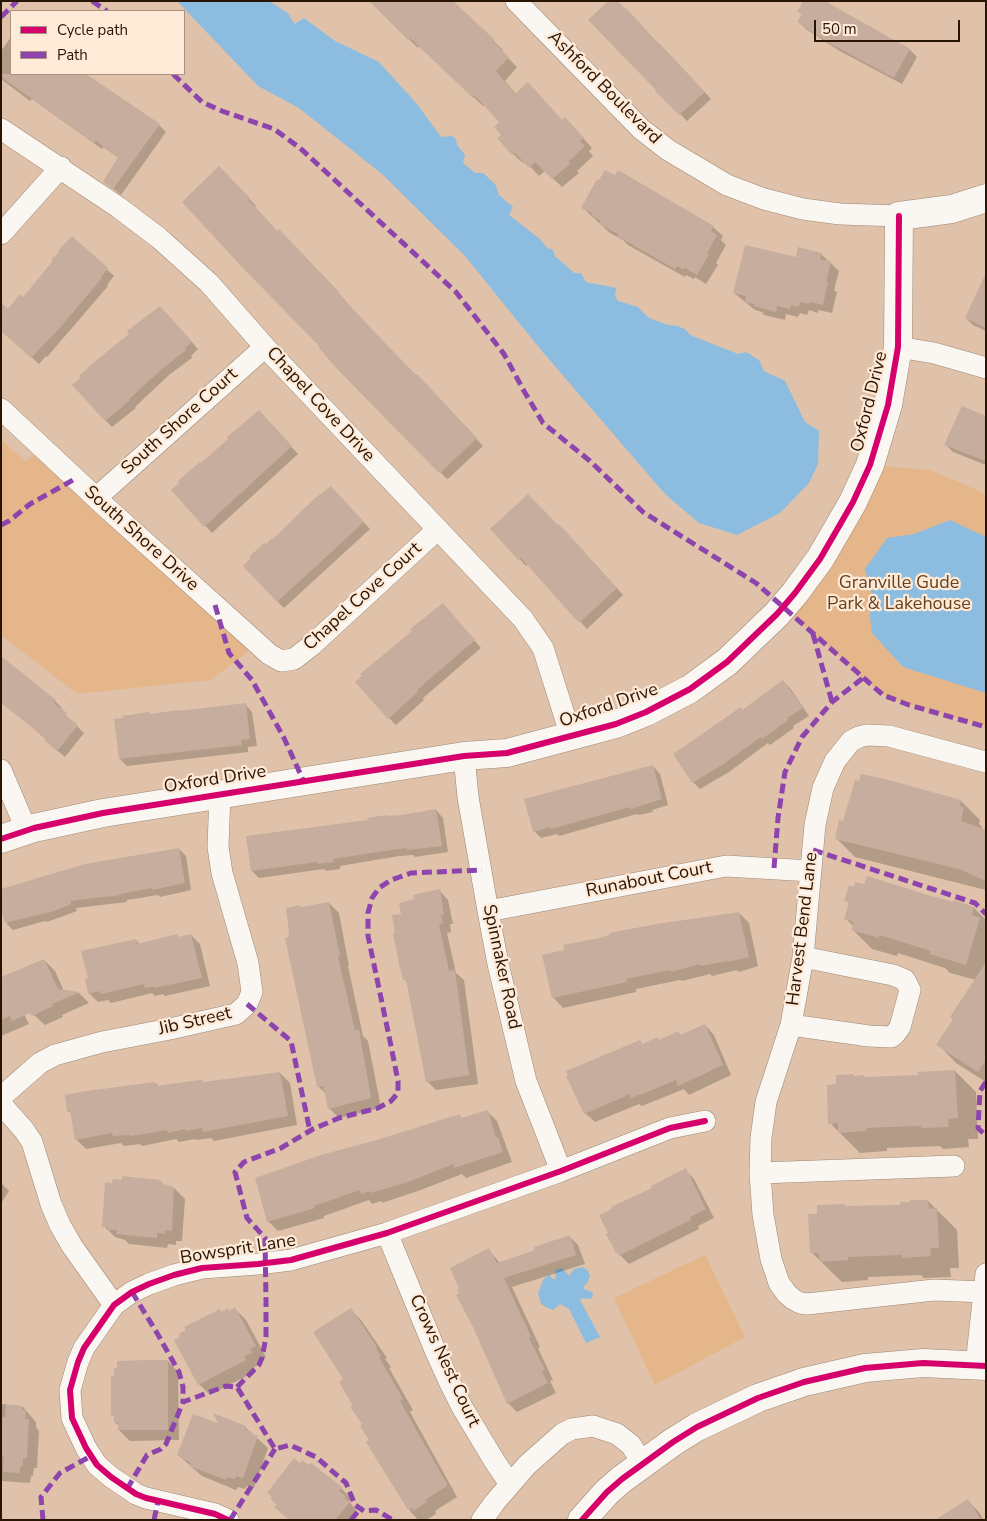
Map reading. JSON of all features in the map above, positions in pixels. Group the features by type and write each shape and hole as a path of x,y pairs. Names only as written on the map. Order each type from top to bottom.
{"street":[{"name":"Ashford Boulevard","path":"516,1 641,129 668,150 718,181 785,205 840,214 899,216 952,209 986,198"},
{"name":"Chapel Cove Drive","path":"1,129 61,167 118,207 190,264 209,283 265,347 523,619 536,637 547,659 571,736"},
{"path":"1,234 61,167"},
{"name":"Oxford Drive","path":"1,839 103,813 464,756 507,753 616,724 646,712 690,689 727,662 783,607 820,559 853,502 870,465 888,405 898,347 899,216"},
{"name":"South Shore Court","path":"96,498 265,347"},
{"path":"898,347 934,353 986,368"},
{"name":"South Shore Drive","path":"1,409 96,498 269,654 282,661 286,661"},
{"name":"Chapel Cove Court","path":"286,661 298,656 312,645 437,530"},
{"name":"Harvest Bend Lane","path":"985,1286 807,1304 793,1300 779,1283 771,1259 761,1201 760,1138 766,1102 791,1025 804,957 815,825 819,801 835,762 851,741 867,735 889,736 986,762"},
{"name":"Spinnaker Road","path":"464,756 468,798 498,964 526,1081 561,1171"},
{"path":"1,770 27,831"},
{"name":"Jib Street","path":"1,1097 40,1063 55,1055 102,1042 236,1014 247,1004 252,992 248,963 222,873 218,847 220,794"},
{"name":"Runabout Court","path":"488,911 726,866 811,871"},
{"path":"791,1025 869,1036 891,1037 900,1026 910,990 906,980 893,975 804,957"},
{"path":"1,1104 32,1142 51,1204 60,1225 72,1246 114,1305"},
{"name":"Bowsprit Lane","path":"228,1520 216,1514 136,1494 117,1482 97,1465 86,1448 72,1418 70,1390 84,1348 114,1305 150,1284 174,1275 202,1268 291,1260 387,1233 561,1171 670,1128 705,1121"},
{"path":"760,1173 954,1166"},
{"name":"Crows Nest Court","path":"387,1233 449,1381 481,1439 510,1484"},
{"path":"582,1520 607,1492 673,1442 697,1427 758,1398 804,1382 865,1368 923,1363 981,1365 985,1286"},
{"path":"482,1520 510,1484 546,1447 562,1434 582,1426 600,1427 617,1434 631,1445 643,1464"}],"green space":[{"path":"1,440 25,461 44,449 258,644 211,680 77,694 1,635"},
{"name":"Granville Gude Park & Lakehouse","path":"870,465 931,470 986,494 986,726 909,705 883,695 783,607"},
{"path":"705,1255 745,1337 655,1385 614,1298"}],"water":[{"path":"177,1 269,1 289,14 295,24 304,18 335,41 379,62 417,104 441,137 452,136 456,139 457,145 465,155 463,163 475,173 483,173 495,184 499,195 513,207 509,215 540,239 547,248 553,250 555,256 574,273 581,273 586,282 616,288 615,296 618,301 638,307 649,318 685,329 690,335 738,354 746,352 759,360 764,371 785,381 805,422 819,431 818,464 809,483 780,513 737,535 699,523 665,494 541,350 465,256 382,174 299,108 258,86"},
{"path":"950,520 986,537 986,693 903,667 872,633 870,616 872,595 865,569 887,538 914,534"},
{"path":"583,1267 590,1276 584,1289 592,1292 593,1295 591,1299 582,1298 580,1300 600,1337 586,1343 569,1309 560,1304 553,1310 546,1307 541,1304 538,1293 543,1280 549,1275 556,1279 555,1272 557,1269 562,1268 569,1276 574,1269"}],"building":[{"path":"369,1 453,1 495,40 493,42 509,57 496,71 515,94 528,82 562,120 565,117 584,138 580,141 585,146 568,162 571,163 552,179 535,162 529,168 515,153 512,155 497,138 501,135 494,127 499,122 475,96 473,98 410,38 408,40"},
{"path":"608,1 618,1 626,8 705,92 679,115 655,91 653,87 655,83 652,86 588,20"},
{"path":"803,1 825,1 910,49 894,78 829,43 797,22 802,14 797,12"},
{"path":"1,74 87,75 160,124 113,189 103,182 118,157 96,141 94,143 1,77"},
{"path":"219,166 250,198 248,200 277,231 279,229 477,438 441,472 438,472 339,371 320,347 182,202"},
{"path":"605,170 615,175 618,170 714,226 711,231 717,235 697,275 685,268 684,270 677,266 675,269 617,236 618,234 599,224 601,221 592,216 593,214 581,208 597,179 599,180"},
{"path":"72,236 108,268 102,278 58,330 31,358 1,331 1,302 8,309 20,294 23,297 53,261 51,260 58,251"},
{"path":"745,245 796,257 798,247 822,253 820,259 831,261 823,305 800,302 799,307 791,305 790,309 777,306 776,312 754,306 755,304 745,302 746,296 733,293"},
{"path":"986,273 986,328 965,318"},
{"path":"160,306 192,342 185,348 186,350 162,369 105,421 72,385 93,363 129,334 127,331"},
{"path":"962,406 986,416 986,461 944,445"},
{"path":"259,410 292,446 204,527 171,490 179,483 178,481 201,463 228,439 227,437"},
{"path":"331,486 364,522 277,602 243,566 251,558 249,557 264,543 266,544 273,539 314,499"},
{"path":"528,494 559,524 617,588 579,623 521,558 518,560 490,529"},
{"path":"443,603 475,640 417,690 418,692 388,719 355,682 362,676 360,674 412,631 410,629"},
{"path":"1,656 56,700 54,703 78,725 57,751 33,728 1,703"},
{"path":"783,680 803,708 787,718 788,720 762,739 761,737 722,765 692,783 673,754 741,707 742,710"},
{"path":"246,703 250,739 241,740 242,745 119,759 114,719 149,712 149,714"},
{"path":"653,765 662,799 631,809 630,807 551,829 550,827 533,832 524,799"},
{"path":"861,774 961,800 960,806 964,807 961,821 986,830 986,881 959,869 835,839 839,820 843,821 855,780 859,781"},
{"path":"436,809 442,846 391,850 333,859 334,862 317,864 317,862 251,871 246,836"},
{"path":"179,848 185,883 121,895 70,901 71,904 54,911 5,923 1,911 1,889 85,864"},
{"path":"867,876 974,907 972,915 980,918 966,965 930,954 931,951 899,941 879,935 879,938 851,930 854,922 844,919 849,903 844,901 849,885 854,887 855,882 864,884"},
{"path":"440,889 444,915 441,915 443,923 439,924 449,971 455,970 469,1075 426,1082 406,980 403,980 399,964 393,933 395,933 392,915 401,914 399,903 414,899 413,895"},
{"path":"329,902 340,956 338,957 355,1030 359,1030 371,1098 328,1109 323,1086 317,1087 285,938 289,937 286,908"},
{"path":"739,912 749,957 701,966 700,964 671,972 670,970 626,979 627,982 552,998 542,955 564,950 563,945 599,938 609,935 609,933 657,924"},
{"path":"177,934 178,937 191,934 202,978 154,988 154,986 145,988 144,984 101,994 100,991 88,994 85,979 88,978 81,951 136,939 137,944"},
{"path":"44,959 58,989 80,992 52,1004 53,1006 32,1016 30,1013 12,1021 10,1016 1,1020 1,977"},
{"path":"986,962 986,1060 978,1072 936,1045 953,1019 950,1017"},
{"path":"705,1024 723,1065 678,1086 676,1080 631,1098 630,1094 584,1114 566,1076 568,1075 566,1071 640,1040 642,1044 658,1037 659,1040 678,1031 680,1035"},
{"path":"955,1070 958,1118 948,1119 949,1127 866,1128 867,1131 838,1133 838,1123 828,1124 827,1085 836,1084 836,1075 854,1074 854,1076 864,1075 864,1077 918,1075 918,1072"},
{"path":"280,1072 288,1116 203,1132 202,1128 168,1133 167,1130 131,1136 113,1136 112,1133 75,1140 70,1111 67,1112 65,1095 155,1082 156,1086"},
{"path":"488,1110 496,1137 498,1137 503,1152 454,1168 453,1164 408,1182 371,1193 370,1191 361,1194 360,1190 314,1206 315,1208 267,1222 255,1178 321,1155 460,1114 461,1118"},
{"path":"686,1168 706,1209 690,1217 691,1220 619,1256 606,1234 608,1233 599,1215"},
{"path":"122,1176 161,1180 161,1183 174,1187 172,1231 165,1230 165,1234 157,1233 157,1238 116,1234 117,1230 108,1230 108,1227 102,1227 105,1182 112,1183 113,1179 122,1180"},
{"path":"910,1200 928,1200 929,1209 937,1208 939,1248 930,1248 931,1256 902,1258 902,1255 848,1257 848,1260 820,1262 819,1253 810,1253 808,1214 817,1214 817,1205 900,1205 900,1202 910,1202"},
{"path":"570,1235 576,1255 504,1278 531,1337 529,1338 545,1370 542,1372 548,1383 507,1404 473,1327 456,1295 459,1293 457,1289 459,1289 450,1268 489,1248 497,1263 535,1250 534,1247"},
{"path":"235,1307 256,1346 250,1349 252,1353 244,1356 246,1360 198,1385 174,1340 180,1337 179,1334 186,1330 184,1327 220,1309 221,1312 228,1308 229,1311"},
{"path":"351,1308 377,1347 381,1356 379,1357 403,1399 400,1401 447,1484 447,1486 425,1500 427,1502 413,1511 412,1508 408,1510 366,1442 369,1440 360,1426 362,1424 350,1407 353,1406 339,1382 343,1379 313,1332"},
{"path":"168,1360 168,1430 118,1430 118,1423 114,1423 114,1415 111,1415 111,1376 114,1376 114,1368 117,1368 117,1361"},
{"path":"6,1405 22,1406 22,1410 26,1410 25,1419 29,1419 27,1458 23,1458 23,1466 20,1466 20,1473 3,1472 4,1457 1,1457 1,1417 5,1417"},
{"path":"213,1413 246,1426 245,1429 258,1436 243,1478 236,1476 235,1479 227,1477 226,1480 189,1466 191,1462 177,1455 193,1414 218,1423"},
{"path":"294,1458 300,1463 302,1460 308,1465 311,1463 342,1487 339,1491 350,1502 335,1520 289,1520 274,1507 277,1504 270,1499 272,1497 267,1493"},
{"path":"968,1499 981,1520 935,1520"}],"marked path":[{"path":"1,17 17,1"},
{"path":"92,1 106,10"},
{"path":"174,75 202,102 274,129 300,148 456,292 504,354 543,423 590,461 643,512 756,583 883,695 909,705 986,727"},
{"path":"1,525 30,504 75,479"},
{"path":"215,605 229,653 252,680 284,738 304,782"},
{"path":"813,634 832,702"},
{"path":"774,868 778,818 785,772 802,737 832,702 863,678"},
{"path":"813,850 975,903 986,914"},
{"path":"237,1387 259,1365 262,1358 266,1337 266,1301 265,1238 247,1218 235,1172 244,1162 281,1148 313,1129 339,1118 378,1108 391,1101 398,1093 398,1081 368,936 368,913 372,898 379,888 391,880 411,873 482,870"},
{"path":"247,1004 291,1041 310,1131"},
{"path":"986,1082 980,1091 978,1128 986,1136"},
{"path":"132,1292 179,1372 183,1387 183,1402"},
{"path":"127,1489 147,1455 161,1449 166,1444 183,1402 226,1386 237,1387 275,1449 290,1445 316,1457 346,1483 355,1505 364,1511 376,1510 393,1520"},
{"path":"230,1520 275,1449"},
{"path":"43,1520 41,1497 60,1473 91,1456"},
{"path":"154,1520 158,1501"},
{"path":"351,1520 360,1509"}],"cycle path":[{"path":"1,839 34,828 103,813 464,756 507,753 616,724 646,712 690,689 727,662 777,614 795,593 820,559 853,502 870,465 888,405 898,347 899,216"},
{"path":"228,1520 215,1514 136,1494 97,1465 86,1448 72,1418 70,1390 84,1348 114,1305 132,1292 174,1275 202,1268 291,1260 387,1233 561,1171 670,1128 705,1121"},
{"path":"582,1520 607,1492 622,1479 673,1442 697,1427 758,1398 804,1382 865,1368 923,1363 986,1366"}]}
